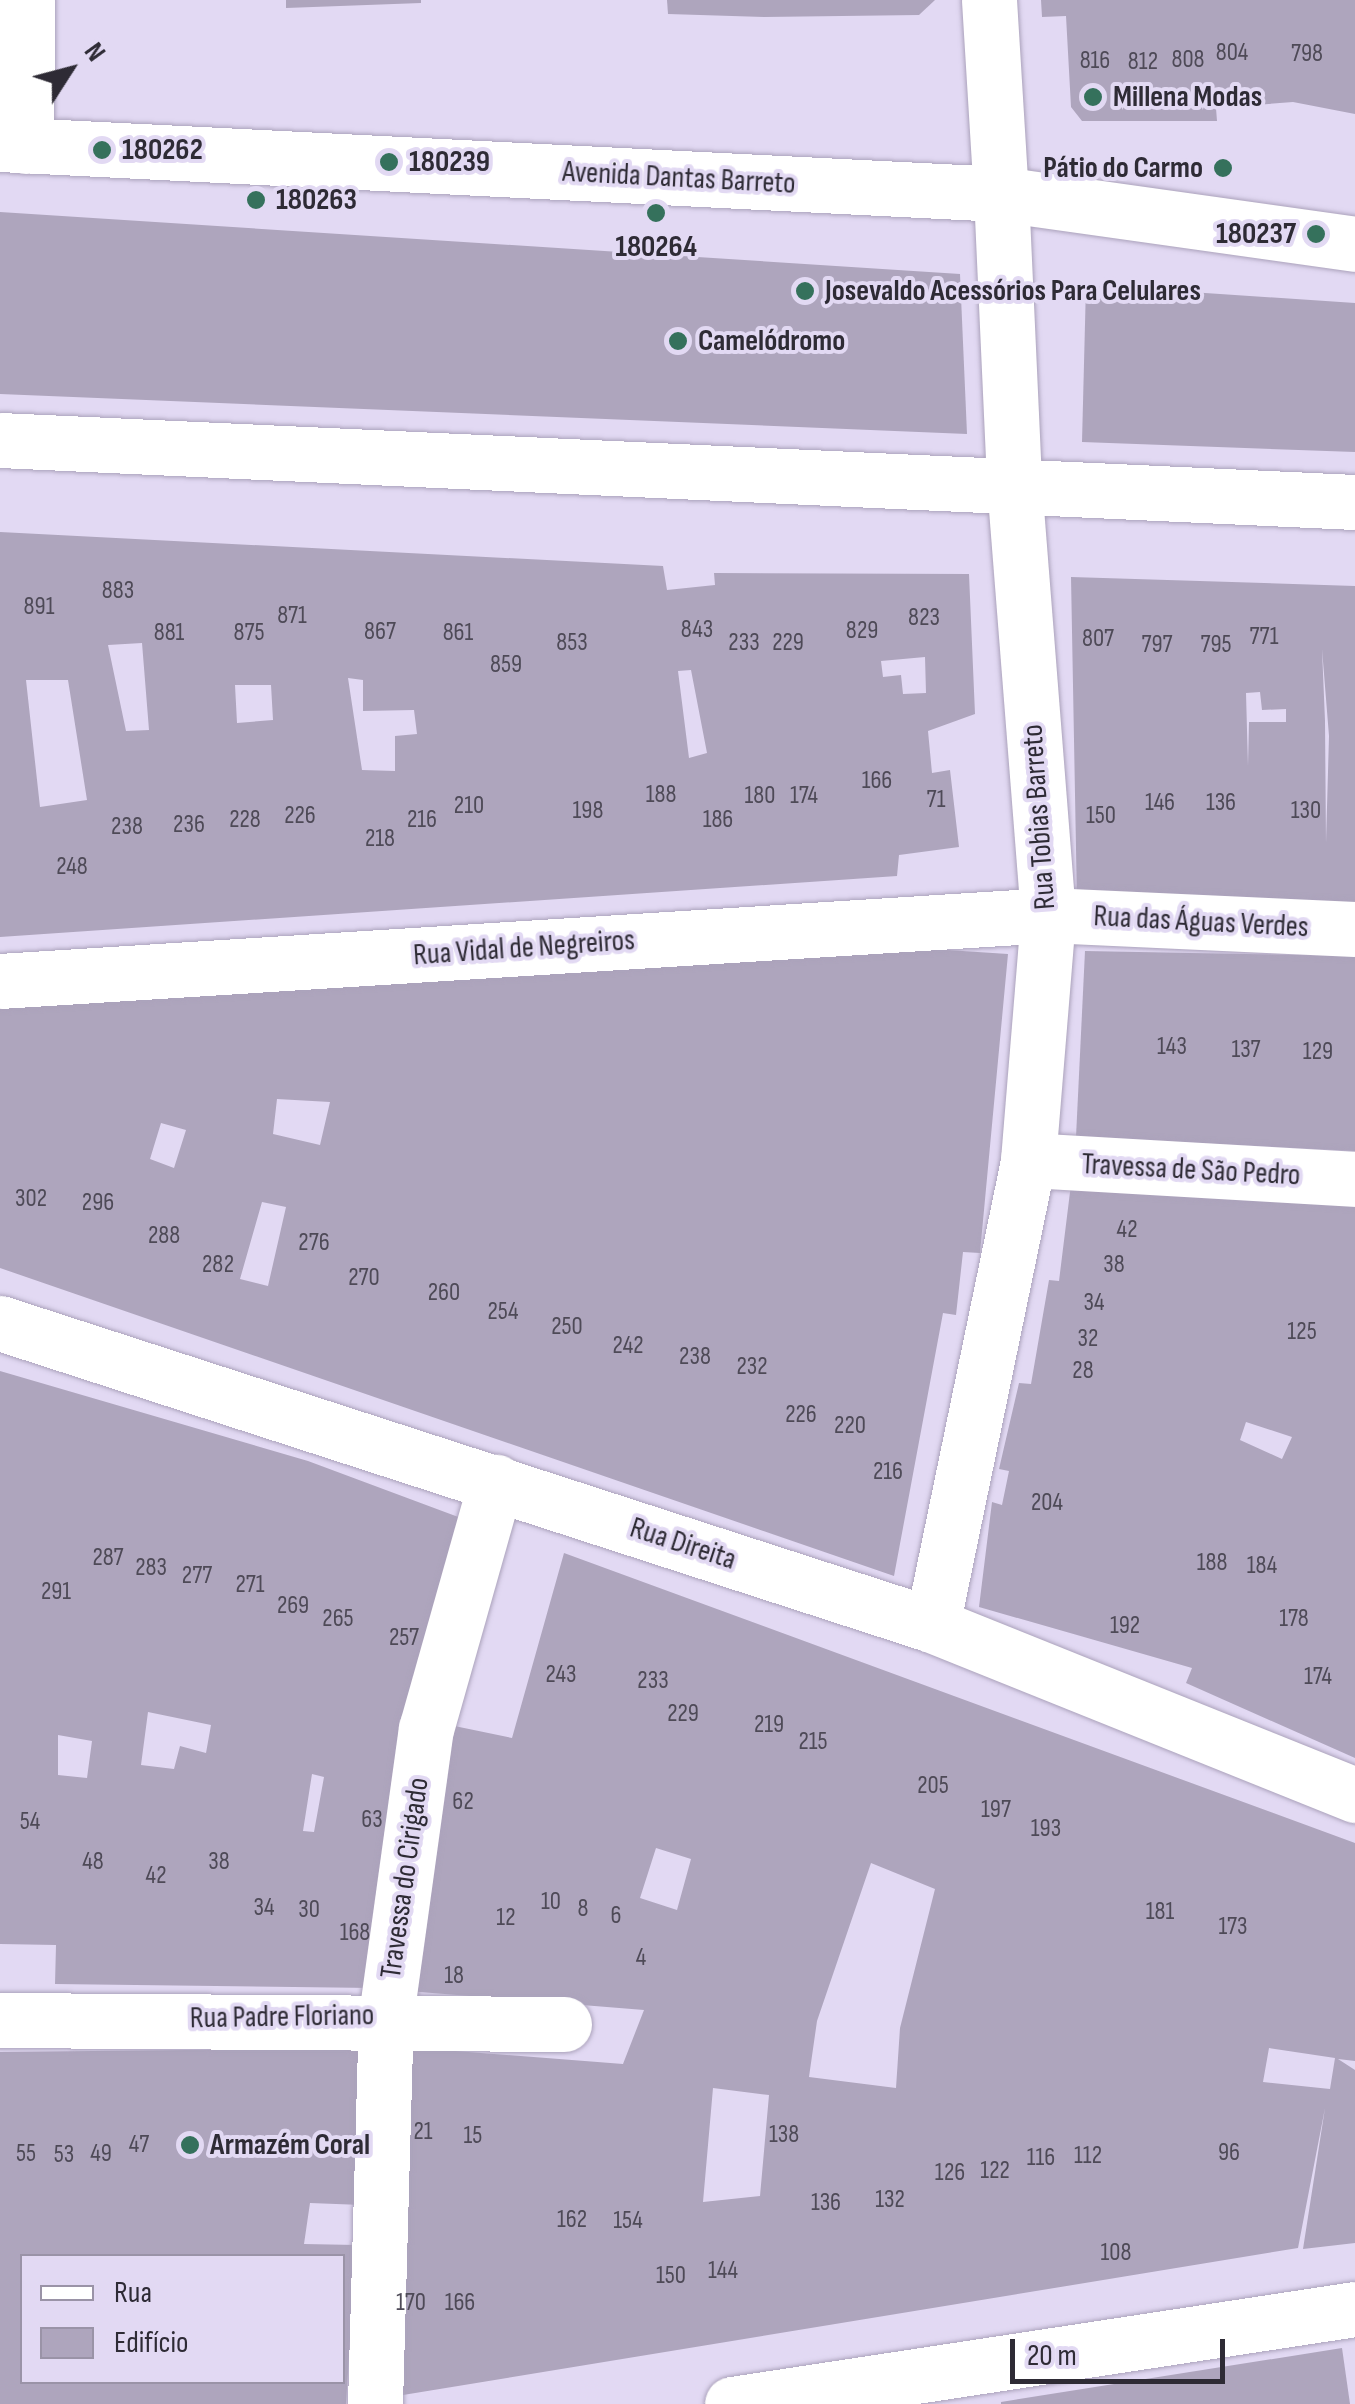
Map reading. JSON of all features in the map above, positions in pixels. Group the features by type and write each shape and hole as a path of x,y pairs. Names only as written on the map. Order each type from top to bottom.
{"street":[{"path":"13,145 27,0"},
{"name":"Rua Tobias Barreto","path":"932,1625 1028,1160 1048,915 1014,484 989,0"},
{"name":"Avenida Dantas Barreto","path":"13,145 1001,194 1355,244"},
{"path":"0,440 1355,502"},
{"name":"Rua das Águas Verdes","path":"1048,915 1355,929"},
{"name":"Rua Vidal de Negreiros","path":"0,981 1048,915"},
{"name":"Travessa de São Pedro","path":"1028,1160 1355,1179"},
{"name":"Rua Direita","path":"0,1323 932,1625 1355,1794"},
{"name":"Travessa do Cirigado","path":"376,2404 386,2016 426,1729 496,1482"},
{"name":"Rua Padre Floriano","path":"0,2020 386,2016 564,2024"},
{"path":"732,2404 1355,2309"}],"building":[{"path":"286,0 421,0 421,3 286,8"},
{"path":"667,0 935,0 919,15 764,17 668,14"},
{"path":"1041,0 1355,0 1355,114 1293,102 1216,108 1217,121 1082,121 1071,107 1066,16 1042,17"},
{"name":"Camelódromo","path":"0,212 960,274 967,434 0,394"},
{"path":"1086,285 1355,303 1355,452 1082,442"},
{"path":"0,532 663,566 667,590 715,585 714,573 969,574 975,714 928,731 932,773 950,770 959,847 899,855 897,876 0,937","holes":["142,643 149,730 126,731 108,645","925,657 926,693 903,694 901,675 883,677 881,661","691,670 707,753 689,758 678,671","348,678 363,680 363,711 414,710 417,734 395,736 395,771 362,770","26,680 68,680 87,800 40,807","235,685 271,685 273,720 237,723"]},
{"path":"1071,577 1355,586 1355,905 1077,903","holes":["1322,649 1329,736 1326,843 1325,721","1260,692 1262,710 1286,709 1286,722 1249,722 1248,766 1246,693"]},
{"path":"901,947 1008,954 980,1253 963,1252 956,1315 943,1313 894,1576 0,1268 0,998","holes":["277,1099 330,1102 320,1145 273,1134","161,1123 186,1130 174,1168 150,1159","262,1202 286,1207 268,1286 240,1279"]},
{"path":"1085,951 1355,956 1355,1151 1076,1137"},
{"path":"1072,1176 1355,1186 1355,1758 1186,1683 1192,1668 979,1607 992,1502 1002,1505 1009,1471 999,1469 1019,1383 1031,1384 1049,1280 1059,1281","holes":["1246,1422 1292,1437 1282,1459 1240,1440"]},
{"path":"0,1371 308,1461 469,1521 373,1988 55,1984 56,1945 0,1944","holes":["148,1712 211,1725 206,1753 180,1746 174,1769 141,1765","58,1735 92,1741 87,1778 58,1775","312,1774 324,1777 314,1832 303,1831"]},
{"path":"564,1553 1355,1843 1355,2061 1338,2059 1355,2070 1355,2243 1303,2249 1325,2108 1298,2248 403,2395 386,2378 404,2047 623,2064 644,2010 395,1990 440,1723 512,1738","holes":["656,1848 691,1859 677,1910 640,1898","871,1863 935,1889 900,2028 896,2088 809,2077 817,2021","1269,2048 1335,2058 1330,2089 1263,2082","713,2088 769,2095 760,2196 703,2202"]},
{"path":"370,2048 362,2205 310,2203 304,2244 356,2245 346,2404 0,2404 0,2052"},
{"path":"1342,2348 1350,2404 1001,2404 1001,2402"}],"place":[{"name":"Millena Modas","path":"1093,97"},
{"name":"180262","path":"102,150"},
{"name":"180239","path":"389,162"},
{"name":"Pátio do Carmo","path":"1223,168"},
{"name":"180263","path":"256,200"},
{"name":"180264","path":"656,213"},
{"name":"180237","path":"1316,234"},
{"name":"Josevaldo Acessórios Para Celulares","path":"805,291"},
{"name":"Camelódromo","path":"678,341"},
{"name":"Armazém Coral","path":"190,2145"}]}
